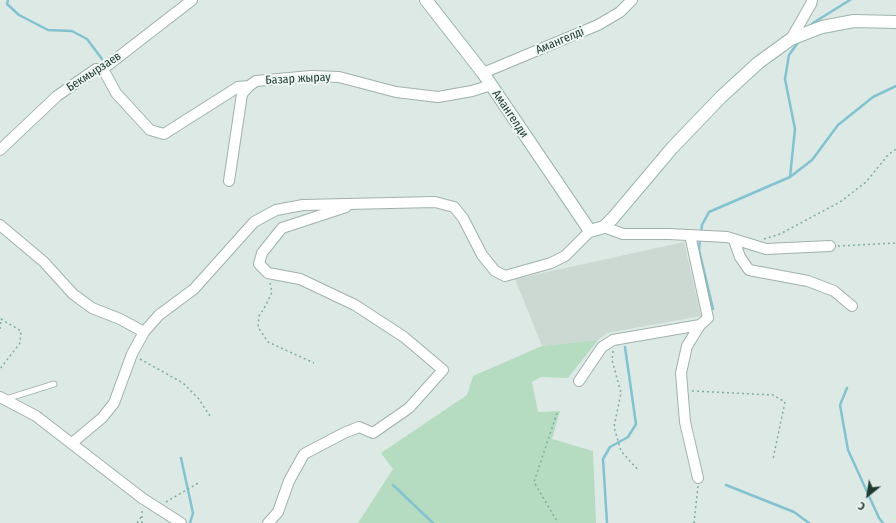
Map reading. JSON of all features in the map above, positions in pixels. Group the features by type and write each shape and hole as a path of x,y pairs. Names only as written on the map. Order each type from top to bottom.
{"main road":[{"name":"Амангелди","path":"426,0 483,73 590,232"},
{"path":"590,232 604,227 672,148 721,98 758,64 791,39 822,27 854,21 896,22"}],"street":[{"name":"Бекмырзаев","path":"0,150 57,96 96,69 103,69 192,0"},
{"name":"Амангелді","path":"483,73 598,25 620,12 632,0"},
{"path":"791,39 812,0"},
{"path":"103,69 116,93 150,130 164,134 238,87 249,86"},
{"name":"Базар жырау","path":"229,181 242,94 256,81 303,76 339,77 396,92 438,97 472,91 490,85"},
{"path":"72,443 102,418 114,402 132,354 144,332 159,315 194,289 254,222 276,210 303,204 356,203 435,202 454,207 463,218 482,255 495,271 505,276 551,263 565,256 590,232"},
{"path":"268,523 278,512 289,481 304,454 344,433 359,427 373,433 409,408 442,370 404,336 355,305 300,279 268,273 259,264 262,253 282,228 356,203"},
{"path":"0,225 44,262 73,294 92,308 144,332"},
{"path":"604,227 623,234 669,234 727,237 766,249 830,246"},
{"path":"690,235 708,318 700,325 686,346 681,373 685,422 698,478"},
{"path":"734,240 740,257 749,270 808,281 834,291 852,306"},
{"path":"579,380 602,347 613,340 700,325"},
{"path":"2,398 36,416 142,498 181,523"}],"lane":[{"path":"2,398 54,384"}],"path":[{"path":"749,244 780,234 840,202 866,182 888,155 896,149"},
{"path":"830,246 896,243"},
{"path":"268,273 272,292 266,305 258,316 258,327 268,342 314,363"},
{"path":"0,329 1,319 21,331 20,343 0,369"},
{"path":"613,340 612,360 620,393 614,427 621,451 640,471"},
{"path":"132,354 183,384 198,398 210,416"},
{"path":"682,391 773,394 785,402 774,458"},
{"path":"557,413 534,482 558,523"},
{"path":"694,523 698,478"},
{"path":"153,505 168,502 200,482"},
{"path":"142,498 142,523"},
{"path":"137,523 142,515"}],"shaded area":[{"path":"684,242 701,316 607,333 598,340 542,346 515,279"}],"green space":[{"path":"598,340 568,378 541,377 532,382 538,412 560,411 552,439 593,451 596,523 358,523 393,469 381,453 467,395 473,376 542,346"}],"waterway":[{"path":"8,0 7,4 19,15 48,30 72,31 87,39 102,59"},
{"path":"811,26 813,23 850,0"},
{"path":"790,177 795,129 785,79 789,55 799,41"},
{"path":"701,234 702,225 709,212 790,177 812,160 838,125 873,97 896,86"},
{"path":"700,239 699,250 713,309"},
{"path":"607,523 603,459 610,447 628,437 636,424 625,347"},
{"path":"847,388 840,405 848,450 879,518 883,523"},
{"path":"181,458 193,513 190,523"},
{"path":"393,485 433,523"},
{"path":"726,485 794,512 809,523"}]}
